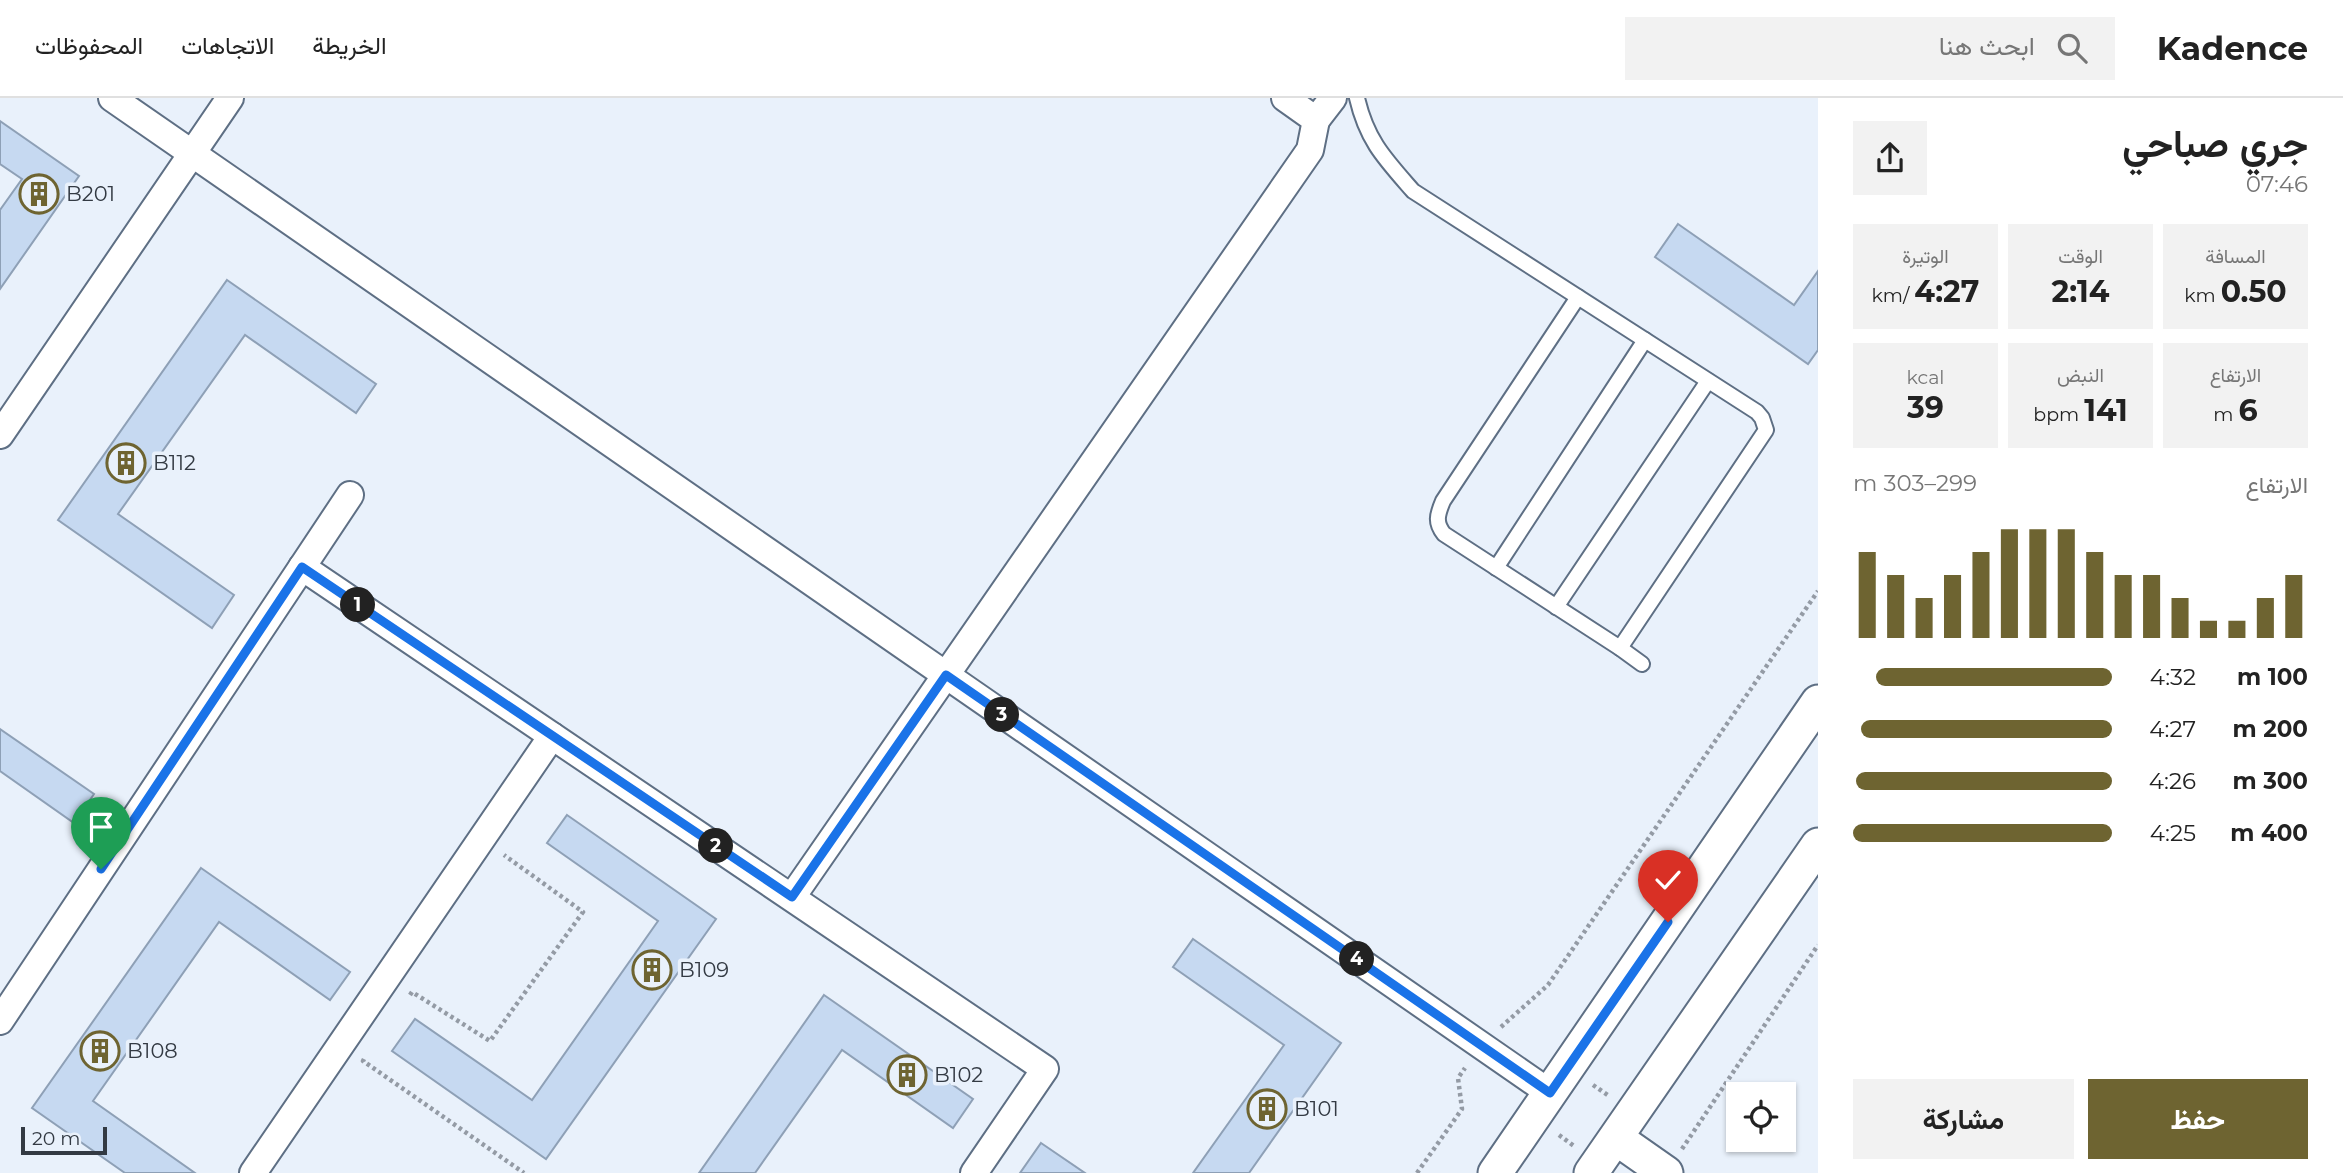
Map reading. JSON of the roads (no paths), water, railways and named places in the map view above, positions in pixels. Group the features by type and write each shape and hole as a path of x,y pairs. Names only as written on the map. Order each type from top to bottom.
{"street":[{"path":"112,98 1550,1093"},
{"path":"0,435 230,98"},
{"path":"1285,98 1316,120"},
{"path":"792,897 1310,150 1316,120 1333,98"},
{"path":"0,1021 350,495"},
{"path":"302,567 1045,1069 974,1173"},
{"path":"1495,1173 1818,702"},
{"path":"253,1173 552,736"},
{"path":"1674,1162 1609,1146 1818,845"}],"lane":[{"path":"1357,98 1360,113 1376,149 1413,191 1757,412 1762,418 1766,430 1620,648"},
{"path":"1578,297 1443,501 1437,514 1437,526 1444,534 1642,664"},
{"path":"1496,568 1644,340"},
{"path":"1556,607 1708,382"}],"place":[{"name":"B201","path":"39,194"},
{"name":"B112","path":"126,463"},
{"name":"B109","path":"652,970"},
{"name":"B108","path":"100,1051"},
{"name":"B102","path":"907,1075"},
{"name":"B101","path":"1267,1109"}]}
